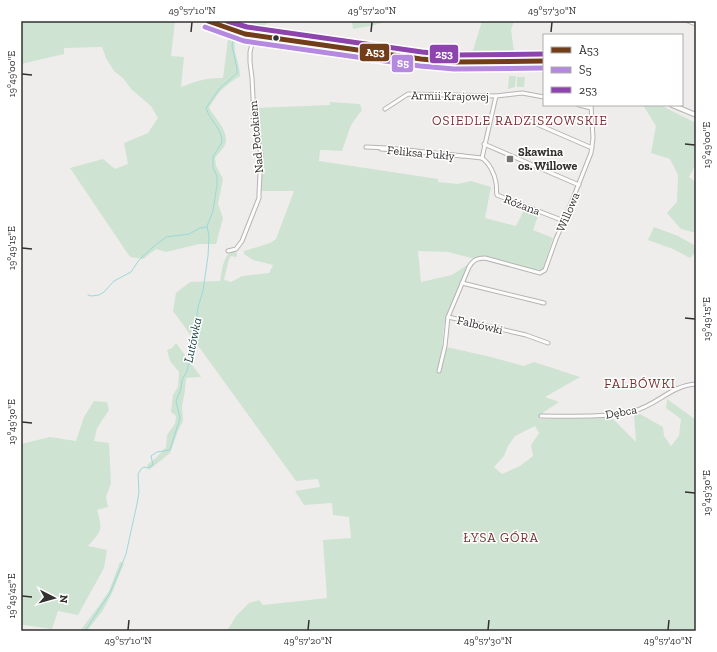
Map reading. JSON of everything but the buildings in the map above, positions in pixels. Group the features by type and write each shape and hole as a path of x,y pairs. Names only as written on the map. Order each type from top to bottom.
{"street":[{"path":"208,21 232,30 254,35 421,60 454,62 543,61"},
{"path":"688,21 696,24"},
{"name":"Nad Potokiem","path":"228,251 236,249 242,241 259,198 261,155 254,117 250,62 250,52 254,35"},
{"name":"Armii Krajowej","path":"385,109 408,94 496,96 522,93 543,97"},
{"path":"482,158 496,96"},
{"name":"Willowa","path":"545,270 591,153 591,106"},
{"path":"674,106 696,115"},
{"path":"523,118 592,148"},
{"path":"484,144 579,185"},
{"name":"Feliksa Pukły","path":"366,147 482,158"},
{"name":"Różana","path":"482,158 486,160 496,180 497,195 564,221"},
{"name":"Falbówki","path":"545,270 540,273 485,258 478,258 469,267 448,317 526,335 548,343"},
{"path":"462,283 544,303"},
{"path":"439,371 448,317"},
{"name":"Dębca","path":"541,416 599,416 633,411 648,405 676,388 696,384"}],"green space":[{"path":"21,21 175,21 171,56 184,57 181,87 201,80 223,78 228,39 232,33 244,37 235,41 235,50 240,76 222,90 209,108 224,130 226,140 224,147 215,158 216,166 223,179 218,204 223,218 216,244 199,244 166,252 156,249 143,259 130,257 70,168 103,159 115,169 128,164 124,143 148,133 158,118 151,106 131,89 124,79 114,71 106,58 102,47 64,48 64,54 21,64"},
{"path":"244,21 269,21 254,32 242,28"},
{"path":"352,21 386,21 375,25 353,29"},
{"path":"482,21 514,21 511,30 514,51 486,54 488,58 471,57"},
{"path":"509,76 516,76 515,87 508,89"},
{"path":"517,77 525,77 524,87 517,87"},
{"path":"330,102 360,104 362,110 351,125 342,151 320,150 319,161 438,179 438,182 458,184 471,181 491,187 485,218 516,226 525,208 539,213 533,230 553,238 543,269 541,270 527,268 485,257 475,259 448,252 418,251 421,282 452,275 470,263 444,325 442,346 524,366 534,362 580,377 545,397 559,402 544,412 539,419 612,418 636,442 634,415 640,414 663,427 664,436 671,446 679,436 681,419 666,408 667,399 696,420 696,631 227,631 236,616 249,603 259,600 263,605 327,598 323,540 351,538 349,517 333,515 332,503 304,505 295,491 320,487 318,479 296,481 173,311 176,293 190,282 220,281 224,262 228,254 236,251 236,257 231,256 229,259 224,280 231,282 242,276 269,273 273,265 253,260 244,254 244,251 270,243 276,239 294,191 261,191 263,161 254,108 330,105","holes":["535,426 539,433 531,445 533,456 520,466 502,474 494,467 504,456 508,446 515,436"]},
{"path":"644,106 662,106 696,123 696,164 689,177 696,182 696,233 681,229 667,213 677,202 678,175 670,159 651,153 656,126"},
{"path":"654,227 678,236 696,246 696,252 690,258 673,249 648,240"},
{"path":"176,343 201,377 186,378 182,406 183,421 170,453 149,470 147,465 166,447 167,435 175,424 176,416 171,412 173,395 178,387 179,372 170,361 167,350 172,348"},
{"path":"94,401 107,402 109,410 97,428 94,441 109,443 111,483 106,497 108,507 97,510 100,522 99,533 88,546 107,550 104,568 78,615 58,611 52,629 21,625 21,444 50,437 76,441 84,417"},
{"path":"120,562 124,563 112,593 103,610 87,631 80,631 109,591"}],"waterway":[{"name":"Lutówka","path":"244,31 249,21"},
{"name":"Lutówka","path":"85,631 110,593 126,554 139,492 138,474 144,467 148,468 153,465 151,456 157,452 170,450 180,418 176,401 181,389 182,380 187,371 193,347 198,307 203,291 208,256 209,237 207,226 213,211 217,185 217,176 213,168 213,157 222,142 220,133 206,108 219,89 237,73 232,46 233,39 240,37"},
{"path":"88,295 99,295 104,292 114,281 131,272 139,260 166,237 189,234 200,228 206,227"}],"transit line":[{"name":"A53","path":"208,21 245,34 421,59 454,62 543,61"},
{"name":"253","path":"227,21 247,27 422,52 454,55 543,54"},
{"name":"S5","path":"205,27 244,41 420,66 454,69 543,68"}],"place":[{"name":"Skawina os. Willowe","path":"510,159"}],"district":[{"name":"OSIEDLE RADZISZOWSKIE","path":"520,120"},
{"name":"FALBÓWKI","path":"640,383"},
{"name":"ŁYSA GÓRA","path":"501,537"}]}
